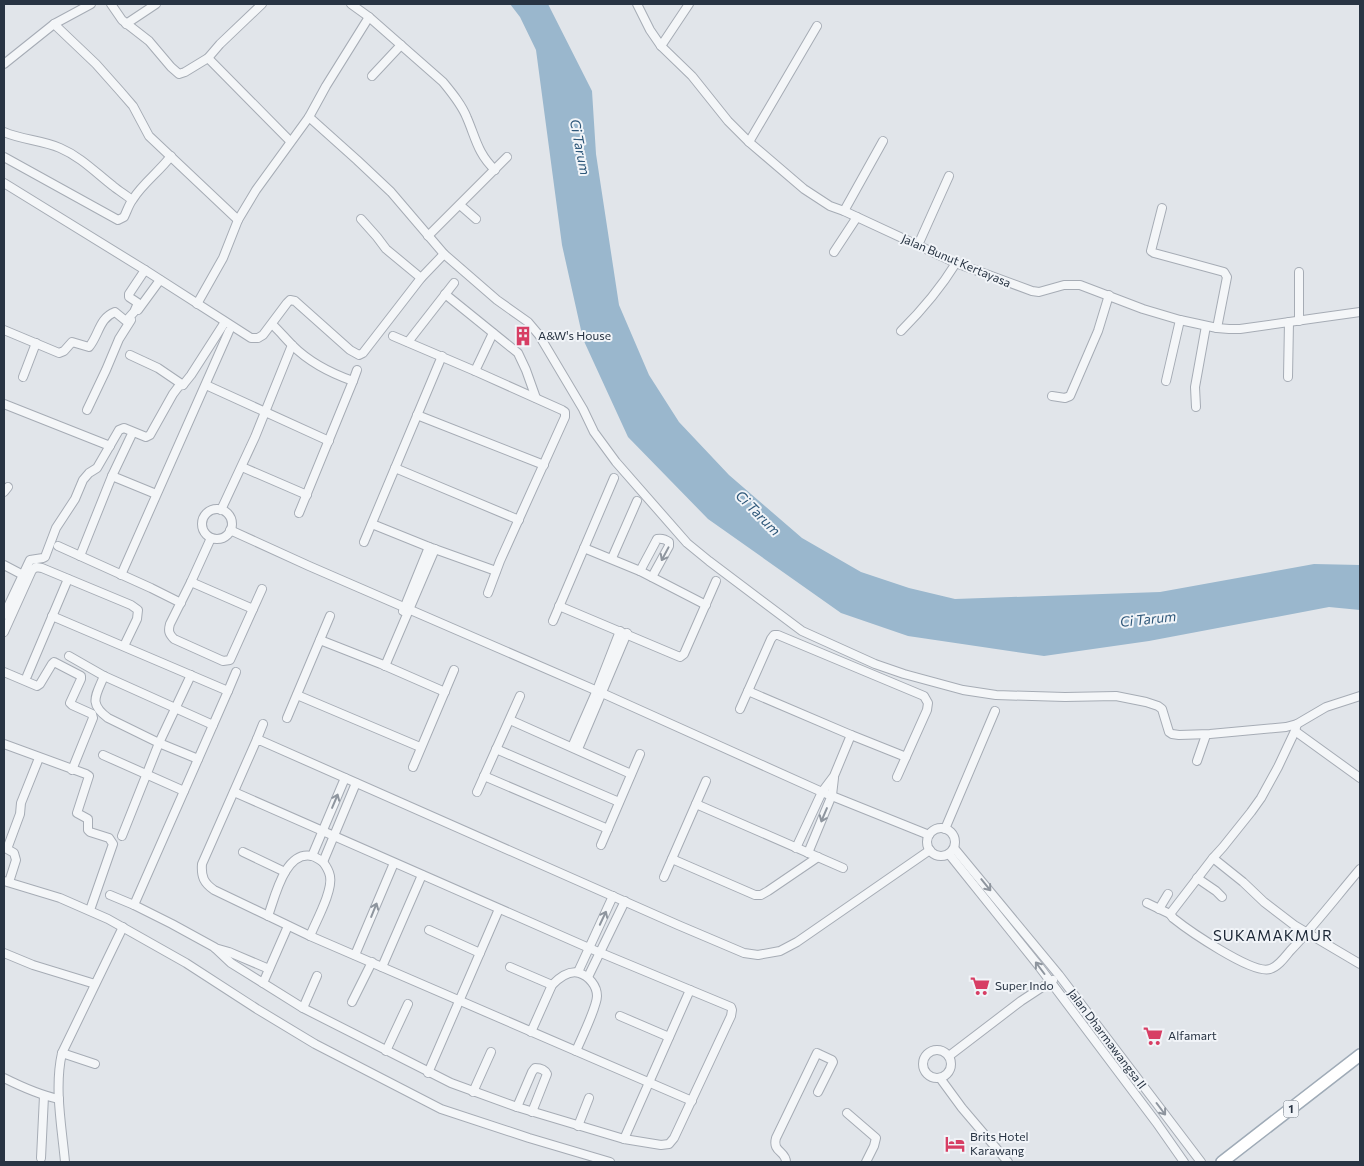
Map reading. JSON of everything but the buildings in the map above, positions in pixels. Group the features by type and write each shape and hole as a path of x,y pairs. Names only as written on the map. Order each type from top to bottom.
{"main road":[{"name":"1","path":"1222,1162 1360,1055"}],"street":[{"path":"4,64 54,24 91,4"},
{"path":"111,4 126,24 149,41 179,74 208,58 262,4"},
{"path":"126,24 156,4"},
{"path":"351,4 369,17 443,82 467,116 480,151 495,170"},
{"name":"Jalan Bunut Kertayasa","path":"638,4 650,30 661,46 692,76 728,120 749,142 804,189 830,206 956,263 1032,291 1039,292 1070,284 1080,285 1144,309 1180,320 1217,328 1240,329 1360,312"},
{"path":"661,46 689,4"},
{"path":"197,304 222,258 238,220 256,190 309,117 369,17"},
{"path":"54,24 96,64 133,106 149,136 238,220"},
{"path":"749,142 817,26"},
{"path":"372,76 401,45"},
{"path":"208,58 290,142"},
{"path":"309,117 391,192 444,254 497,300 528,322 539,334 583,409 594,432 616,462 687,543 708,561 802,631 875,664 938,684 996,695 1116,696 1135,699 1158,706 1162,710 1169,732 1172,734 1206,735 1296,728 1360,778"},
{"path":"4,132 46,143 72,154 83,160 132,200"},
{"path":"844,211 883,141"},
{"path":"4,156 118,220 124,217 132,200 144,184 162,168 171,156"},
{"path":"428,236 507,157"},
{"path":"918,245 949,176"},
{"path":"4,185 145,270 251,338 258,338 263,335 290,300 295,301 350,350 359,355 363,354 421,278 444,254"},
{"path":"460,205 476,219"},
{"path":"1162,208 1152,251 1226,274 1217,328"},
{"path":"834,252 857,217"},
{"path":"361,219 378,237 386,249 421,278"},
{"path":"901,331 923,310 956,263"},
{"path":"4,330 59,353 64,352 72,342 89,346 108,316 115,312 126,321 134,312 138,303 129,297 129,294 145,270"},
{"path":"1299,272 1299,321"},
{"path":"87,410 119,339 160,280"},
{"path":"408,342 454,283"},
{"path":"445,294 518,353 536,398"},
{"path":"1052,396 1065,398 1070,396 1098,331 1109,295"},
{"path":"1166,381 1180,320"},
{"path":"4,615 30,560 45,557 56,528 75,499 84,480 89,473 97,468 119,430 124,428 146,437 150,435 167,404 179,386 196,368 225,322"},
{"path":"1288,376 1289,322"},
{"path":"1196,408 1195,386 1206,326"},
{"path":"276,327 306,357 338,376 353,381"},
{"path":"122,575 229,331"},
{"path":"475,371 493,333"},
{"path":"392,336 442,356 564,412 565,417 518,520 488,593"},
{"path":"23,377 36,343"},
{"path":"221,510 242,467 292,345"},
{"path":"130,355 158,368 182,385"},
{"path":"364,542 442,356"},
{"path":"299,513 357,370"},
{"path":"206,385 329,441"},
{"path":"4,404 110,446"},
{"path":"417,414 544,465"},
{"path":"80,556 112,476 132,436"},
{"path":"242,467 307,495"},
{"path":"394,468 518,520"},
{"path":"112,476 156,494"},
{"path":"553,621 614,478"},
{"path":"612,558 638,500"},
{"path":"221,510 230,518 232,524 230,530 222,538 211,538 203,529 202,522 204,516 208,512 221,510"},
{"path":"372,524 496,572"},
{"path":"230,530 600,691 822,792 929,835"},
{"path":"211,538 170,624 170,635 174,639 226,662 231,658 262,589"},
{"path":"640,571 657,539 665,540 669,542 669,546 652,577"},
{"path":"58,546 181,602"},
{"path":"383,665 432,548"},
{"path":"584,548 640,571 706,605"},
{"path":"4,565 23,575"},
{"path":"4,632 32,570 36,567 131,605 138,610 138,619 124,646"},
{"path":"27,676 68,579"},
{"path":"559,606 680,656 684,654 716,581"},
{"path":"191,582 253,609"},
{"path":"52,616 228,691"},
{"path":"287,718 330,616"},
{"path":"575,748 623,632"},
{"path":"740,709 774,635 778,635 924,696 928,703 927,710 897,777"},
{"path":"320,640 445,692"},
{"path":"69,656 104,676 213,725"},
{"path":"4,672 37,686 54,662 81,676 81,680 70,703 92,714 93,718 72,770"},
{"path":"412,767 454,670"},
{"path":"134,905 236,672"},
{"path":"122,836 159,743 190,675"},
{"path":"104,676 95,700 96,708 108,718 159,743 198,759"},
{"path":"748,691 906,757"},
{"path":"297,695 420,747"},
{"path":"477,792 520,696"},
{"path":"1170,914 1213,858 1238,830 1261,798 1296,728 1326,707 1360,696"},
{"path":"945,828 995,711"},
{"path":"510,720 631,774"},
{"path":"263,724 202,864 201,873 203,880 214,890 310,936 692,1102"},
{"path":"796,848 822,792 834,776 851,735"},
{"path":"1197,761 1206,735"},
{"path":"258,739 744,953 770,954 797,942 930,850"},
{"path":"4,744 86,774 90,778 77,813 88,819 88,830 90,832 109,838 114,844 90,910"},
{"path":"496,749 620,802"},
{"path":"601,845 640,754"},
{"path":"103,755 184,791"},
{"path":"39,758 21,803 20,814 5,849 14,853 16,860 6,881 90,910 123,927 186,963 315,1044 442,1109 610,1162"},
{"path":"484,776 608,830"},
{"path":"808,852 832,795 834,776"},
{"path":"312,856 345,778"},
{"path":"664,877 706,781"},
{"path":"324,862 356,783"},
{"path":"110,895 134,905 214,948 231,963 303,1008 386,1052 451,1083 516,1107 624,1139 661,1145 669,1144 674,1138 731,1016 732,1010 728,1005 600,953 234,792"},
{"path":"696,804 842,868"},
{"path":"939,828 945,828 952,832 955,840 952,851 942,856 935,854 928,845 929,835 939,828"},
{"name":"Jalan Dharmawangsa II","path":"952,851 1059,975 1201,1162"},
{"name":"Jalan Dharmawangsa II","path":"952,851 1184,1162"},
{"path":"243,852 285,872"},
{"path":"268,916 285,872 291,863 298,858 312,856 324,862 330,875 330,890 310,936"},
{"path":"672,858 755,896 768,891 818,857"},
{"path":"1213,858 1294,926 1308,932 1360,964"},
{"path":"355,955 394,863"},
{"path":"1147,903 1170,914 1179,923 1220,950 1263,970 1272,969 1308,932 1360,869"},
{"path":"382,967 422,875"},
{"path":"1198,878 1222,897"},
{"path":"1159,909 1168,894"},
{"path":"578,972 613,896"},
{"path":"588,977 625,901"},
{"path":"428,1072 499,909"},
{"path":"263,983 288,926"},
{"path":"65,1162 59,1099 60,1061 123,927"},
{"path":"429,930 480,953"},
{"path":"214,948 229,952 269,969"},
{"path":"4,953 34,965 95,984"},
{"path":"352,1002 372,962"},
{"path":"510,967 552,984"},
{"path":"530,1032 552,984 564,975 578,972 588,977 592,982 597,996 596,1004 576,1051"},
{"path":"949,1056 1059,975"},
{"path":"303,1008 317,976"},
{"path":"624,1139 690,990"},
{"path":"386,1052 408,1004"},
{"path":"620,1016 669,1037"},
{"path":"939,1050 949,1056 952,1063 946,1075 940,1078 930,1076 924,1069 923,1059 930,1052 939,1050"},
{"path":"473,1092 491,1052"},
{"path":"786,1162 784,1155 774,1143 817,1053 833,1062 818,1092"},
{"path":"62,1054 95,1064"},
{"path":"516,1107 532,1072 535,1068 538,1068 547,1074 532,1112"},
{"path":"4,1078 44,1096 59,1099"},
{"path":"940,1078 962,1108 1008,1162"},
{"path":"41,1158 44,1096"},
{"path":"578,1126 589,1098"},
{"path":"847,1113 876,1138 866,1162"}],"water":[{"name":"Ci Tarum","path":"510,4 548,4 592,91 596,154 619,305 649,375 679,422 729,475 802,538 861,572 909,588 955,599 1160,592 1314,564 1360,565 1360,610 1329,607 1149,641 1044,656 908,636 841,613 708,519 628,437 583,339 562,245 536,50 520,17"}],"place":[{"name":"A&W's House","path":"523,336"},
{"name":"Super Indo","path":"980,986"},
{"name":"Alfamart","path":"1153,1036"},
{"name":"Brits Hotel Karawang","path":"955,1144"}],"district":[{"name":"SUKAMAKMUR","path":"1273,936"}]}
